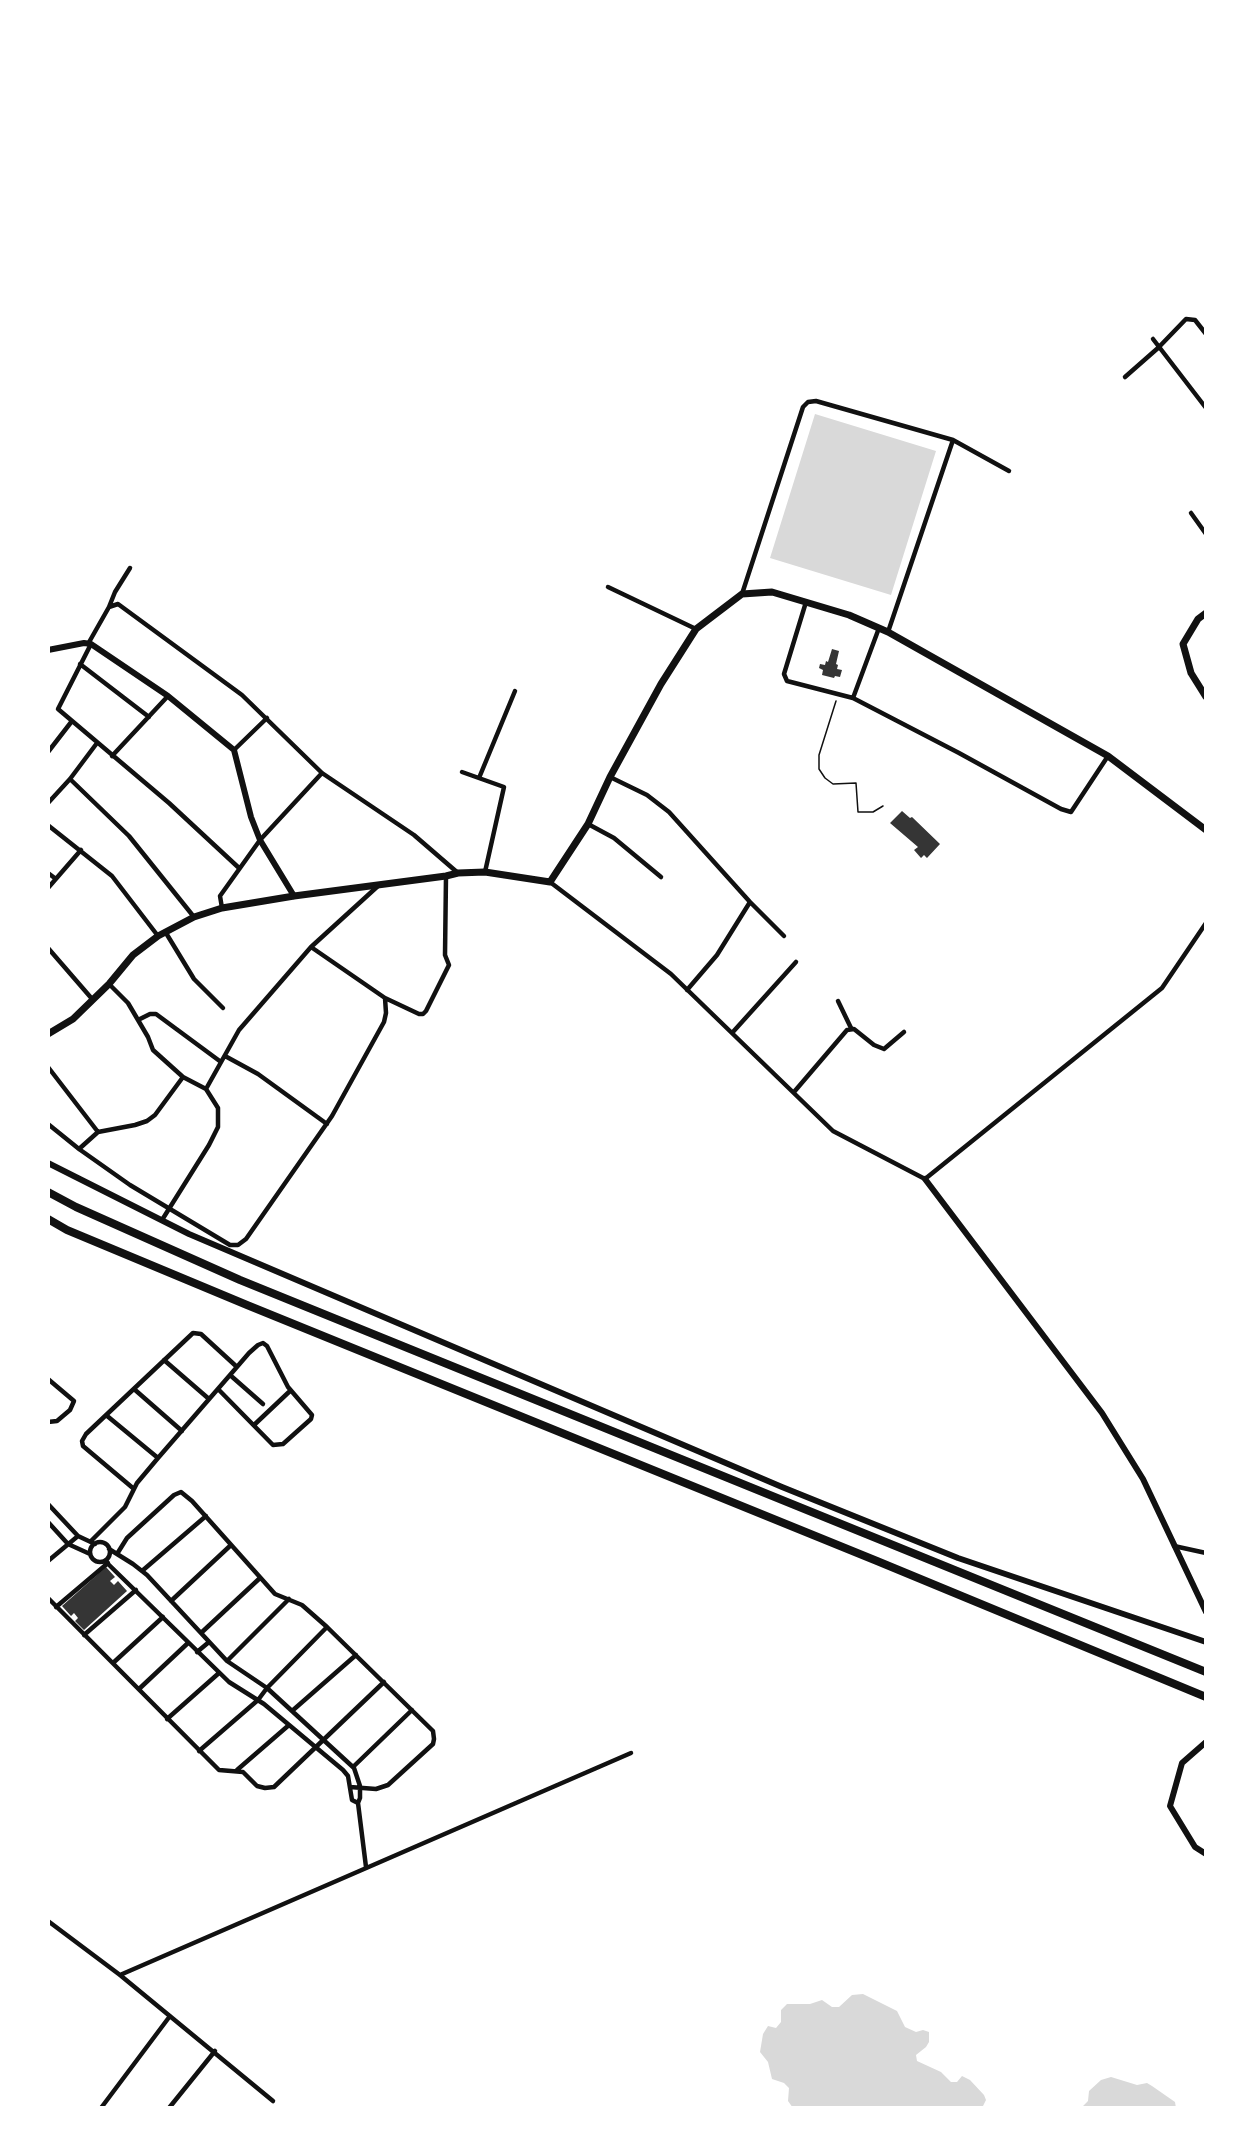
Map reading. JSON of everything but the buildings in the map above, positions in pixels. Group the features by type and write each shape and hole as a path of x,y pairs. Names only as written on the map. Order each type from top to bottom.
{"highway":[{"path":"48,1192 76,1208 240,1280 1206,1672"},
{"path":"48,1219 67,1230 246,1305 1206,1697"}],"main road":[{"path":"48,1034 73,1019 109,984 133,956 158,936 194,917 222,908 458,873 485,872 550,882 588,824 610,777 661,684 696,629 742,594 772,592 849,615 888,632 1108,756 1206,830"},
{"path":"1206,613 1198,619 1183,644 1191,673 1206,697"}],"street":[{"path":"1125,377 1186,319 1196,320 1206,334"},
{"path":"1153,339 1206,408"},
{"path":"742,594 803,408 808,402 816,401 953,440 1009,471"},
{"path":"888,632 953,440"},
{"path":"1191,513 1206,534"},
{"path":"130,568 115,592 58,709 169,803 240,868"},
{"path":"608,586 696,629"},
{"path":"807,602 784,677 787,681 854,698 1061,809 1071,812 1108,756"},
{"path":"109,606 118,604 242,695 267,718 298,753 322,773 414,835 458,873"},
{"path":"854,698 879,628"},
{"path":"48,650 90,644 168,696 234,750 251,817 260,840 294,896"},
{"path":"80,664 149,717"},
{"path":"479,778 515,691"},
{"path":"112,756 168,696"},
{"path":"234,750 267,718"},
{"path":"48,752 72,722"},
{"path":"48,803 70,779 97,743"},
{"path":"462,772 504,787 485,872"},
{"path":"222,908 220,896 260,840 322,773"},
{"path":"610,777 647,795 669,812 750,902 784,936"},
{"path":"70,779 129,836 194,917"},
{"path":"588,824 614,838 661,877"},
{"path":"49,826 112,876 158,936"},
{"path":"48,888 81,850"},
{"path":"48,873 56,879"},
{"path":"311,947 385,998 419,1014 426,1011 449,965 446,955 446,876"},
{"path":"550,882 671,974 833,1131 925,1179 1102,1413 1143,1479 1206,1612"},
{"path":"206,1089 239,1030 311,947 383,883"},
{"path":"687,990 717,955 750,902"},
{"path":"925,1179 1162,988 1206,923"},
{"path":"166,933 194,980 223,1008"},
{"path":"48,948 93,1000"},
{"path":"732,1034 796,962"},
{"path":"109,984 128,1003 153,1050 183,1077 206,1089 218,1108 218,1128 162,1220"},
{"path":"48,1124 78,1149 169,1209 230,1245 238,1245 246,1239 327,1124 384,1022 385,998"},
{"path":"838,1002 851,1028 874,1045 884,1049 904,1032"},
{"path":"138,1020 150,1014 156,1014 221,1062"},
{"path":"794,1092 851,1028"},
{"path":"225,1056 258,1074 327,1124"},
{"path":"48,1067 98,1132"},
{"path":"78,1149 98,1132 147,1121 183,1077"},
{"path":"48,1163 189,1234 894,1533 958,1558 1206,1642"},
{"path":"134,1488 83,1446 82,1442 86,1434 193,1333 196,1332 237,1367"},
{"path":"90,1554 93,1542 125,1507 134,1488 158,1458 249,1353 258,1345 263,1343 267,1346 290,1391 312,1415 308,1422 283,1444 273,1445 218,1389"},
{"path":"164,1360 209,1399"},
{"path":"230,1375 263,1404"},
{"path":"48,1379 74,1401 70,1410 57,1420 48,1422"},
{"path":"134,1389 182,1431"},
{"path":"254,1425 290,1391"},
{"path":"106,1415 158,1458"},
{"path":"117,1554 124,1541 177,1492 185,1494 275,1594 302,1605 433,1731 432,1744 388,1785 376,1789 350,1787"},
{"path":"48,1504 78,1536 102,1543 142,1571 227,1660 267,1688 353,1767 360,1786 360,1798 357,1803 366,1867"},
{"path":"142,1571 206,1516"},
{"path":"48,1522 68,1544 90,1554 96,1562 106,1562 229,1682 258,1700 346,1773 352,1800 357,1803"},
{"path":"48,1561 78,1536"},
{"path":"171,1601 231,1545"},
{"path":"1174,1546 1206,1553"},
{"path":"56,1607 106,1562 109,1549"},
{"path":"201,1633 260,1578"},
{"path":"84,1635 136,1590"},
{"path":"48,1598 219,1770 237,1770 246,1774 257,1786 271,1788 384,1682"},
{"path":"227,1660 289,1599"},
{"path":"112,1663 163,1617"},
{"path":"200,1751 258,1700 327,1627"},
{"path":"197,1652 209,1642"},
{"path":"139,1689 188,1643"},
{"path":"292,1711 356,1655"},
{"path":"167,1719 219,1673"},
{"path":"353,1767 412,1710"},
{"path":"237,1770 289,1725"},
{"path":"1206,1742 1182,1763 1170,1806 1195,1847 1206,1854"},
{"path":"120,1975 631,1753"},
{"path":"48,1921 120,1975 273,2101"},
{"path":"100,2108 170,2016"},
{"path":"169,2108 215,2051"}],"path":[{"path":"838,695 819,755 819,769 833,784 856,783 858,812 873,812 884,806"}],"shaded area":[{"path":"815,414 936,451 891,595 770,558"},
{"path":"863,1994 897,2011 905,2027 916,2032 923,2030 929,2032 929,2042 916,2055 917,2061 941,2072 951,2082 957,2082 962,2076 970,2080 984,2095 986,2100 982,2108 793,2108 788,2101 789,2088 784,2083 772,2079 768,2062 760,2052 763,2034 768,2026 776,2028 781,2022 781,2010 787,2004 810,2004 822,2000 832,2007 839,2007 852,1995"},
{"path":"1111,2077 1137,2085 1147,2083 1175,2102 1176,2108 1077,2108 1088,2101 1089,2091 1101,2080"}]}
